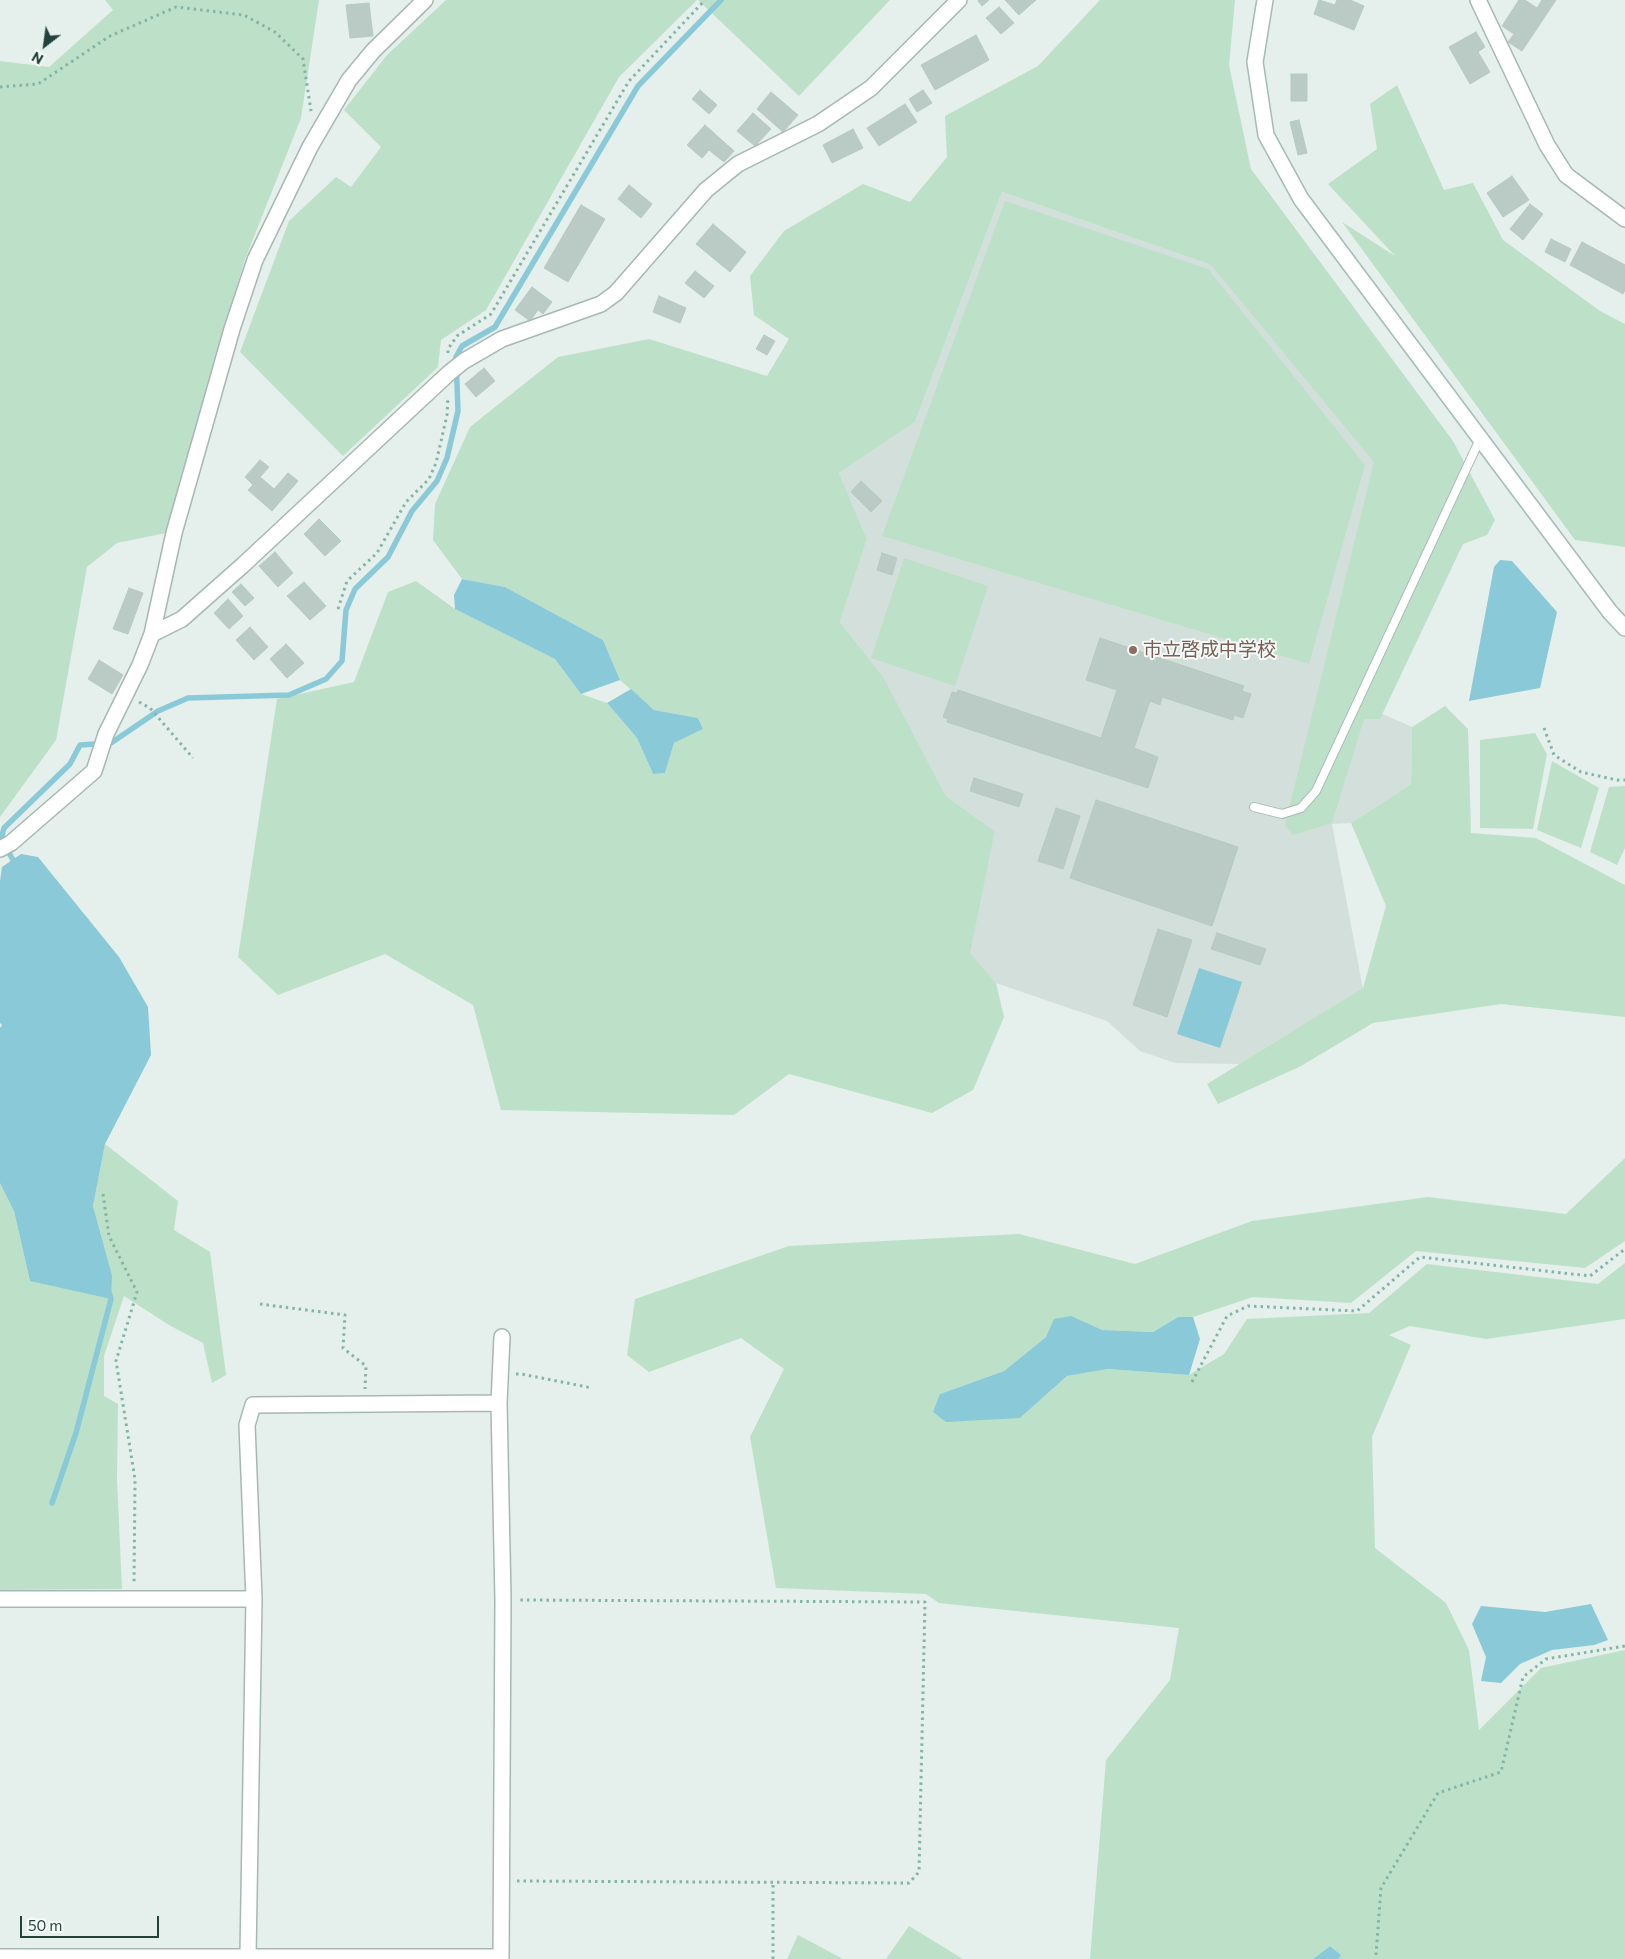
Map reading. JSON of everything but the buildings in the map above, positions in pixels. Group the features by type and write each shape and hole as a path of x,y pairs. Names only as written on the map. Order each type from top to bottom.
{"street":[{"path":"5,846 94,771 106,734 140,664 152,634 174,533 243,295 255,260 322,124 349,80 373,50 425,0"},
{"path":"152,634 182,619 464,361 502,339 601,304 616,293 706,190 738,164 818,124 871,88 959,0"},
{"path":"1266,0 1255,62 1266,135 1301,199 1610,612 1625,628"},
{"path":"1478,0 1547,145 1566,175 1625,218"},
{"path":"0,1957 248,1955 501,1958 503,1600 499,1403 502,1337"},
{"path":"248,1955 254,1599 247,1425 253,1405 499,1403"},
{"path":"0,1599 254,1599"}],"lane":[{"path":"1254,807 1282,814 1301,808 1316,792 1480,439"}],"path":[{"path":"338,609 347,581 377,553 406,502 429,478 436,463 447,415 448,349 457,336 491,314 629,80 705,0"},
{"path":"0,87 38,84 110,36 176,7 244,15 275,32 303,59 312,115 322,124"},
{"path":"150,708 193,758"},
{"path":"1544,728 1554,755 1581,772 1616,780 1625,780"},
{"path":"103,1194 109,1236 137,1292 116,1361 135,1479 134,1599"},
{"path":"1192,1382 1227,1316 1248,1306 1357,1311 1420,1258 1590,1276 1625,1249"},
{"path":"260,1304 345,1315 343,1348 366,1366 364,1404"},
{"path":"500,1376 521,1374 592,1388"},
{"path":"501,1881 909,1883 920,1872 925,1602 503,1600"},
{"path":"1376,1955 1381,1888 1438,1793 1501,1772 1523,1677 1546,1659 1625,1646"},
{"path":"773,1882 773,1959"}],"shaded area":[{"name":"市立啓成中学校","path":"1002,192 1211,265 1439,462 1378,712 1412,727 1411,784 1351,823 1332,824 1363,989 1240,1064 1175,1063 1140,1051 1107,1021 996,983 969,953 995,831 946,796 884,678 840,622 867,539 839,473 915,422"}],"green space":[{"path":"105,0 319,0 301,118 244,262 166,533 117,543 87,567 56,740 0,817 0,61 49,67 113,10"},
{"path":"446,0 697,0 619,77 486,310 441,340 438,367 343,456 240,352 289,221 336,177 351,187 381,147 344,110 387,55"},
{"path":"698,0 890,0 799,96"},
{"path":"1100,0 1235,0 1229,65 1251,169 1453,441 1495,520 1487,535 1463,544 1380,719 1364,719 1332,823 1293,835 1285,825 1374,462 1211,265 1002,192 915,422 839,473 867,539 840,622 884,678 946,796 995,831 970,953 996,983 1004,1017 973,1090 932,1113 789,1074 734,1115 501,1110 473,1005 385,954 278,995 238,957 277,699 354,682 388,592 416,581 455,609 555,659 581,694 607,703 637,738 653,774 665,773 674,743 703,729 698,718 654,710 620,680 603,640 505,587 462,579 433,540 435,504 470,427 558,357 649,339 767,376 789,339 754,315 750,276 784,231 863,184 910,202 947,157 945,116 1038,66"},
{"path":"1397,85 1444,190 1473,183 1503,240 1600,311 1625,324 1625,547 1575,540 1342,222 1395,256 1328,184 1377,149 1370,104"},
{"path":"1005,201 1208,269 1365,465 1309,664 882,536"},
{"path":"904,558 988,586 955,686 871,658"},
{"path":"1445,706 1468,729 1471,833 1536,838 1625,885 1625,1017 1501,1004 1373,1023 1301,1066 1218,1104 1207,1084 1363,988 1386,906 1351,823 1411,784 1412,727"},
{"path":"1535,733 1547,754 1533,829 1480,828 1480,740"},
{"path":"1552,761 1599,788 1581,848 1537,830"},
{"path":"1625,786 1625,848 1617,865 1590,852 1609,787"},
{"path":"105,1144 178,1201 174,1230 210,1252 226,1375 212,1383 203,1343 169,1325 124,1296 104,1356 104,1396 118,1404 117,1480 122,1589 0,1590 0,1183 14,1211 30,1281 112,1275 93,1206"},
{"path":"1625,1158 1625,1241 1585,1268 1416,1251 1351,1303 1253,1297 1193,1317 1178,1317 1153,1332 1102,1330 1046,1337 1004,1371 940,1394 1020,1418 1067,1376 1108,1369 1189,1375 1224,1354 1247,1319 1369,1313 1427,1264 1598,1284 1625,1263 1625,1319 1486,1339 1410,1326 1389,1335 1411,1345 1372,1437 1375,1548 1446,1603 1469,1650 1479,1730 1541,1668 1625,1650 1625,1959 1339,1959 1341,1955 1330,1946 1313,1959 1090,1959 1106,1760 1170,1680 1179,1628 939,1603 926,1594 776,1588 750,1437 784,1369 741,1338 649,1372 627,1355 635,1299 789,1246 1019,1234 1135,1264 1252,1221 1428,1197 1566,1214"},
{"path":"909,1926 963,1959 886,1959"},
{"path":"798,1935 843,1959 787,1959"}],"water":[{"path":"1500,560 1512,561 1557,612 1540,688 1469,701 1494,567"},
{"path":"462,579 505,587 603,640 620,680 581,694 555,659 455,609 454,595"},
{"path":"631,689 654,710 698,718 703,729 674,743 665,773 653,774 637,738 607,703"},
{"path":"21,854 38,857 119,957 148,1007 151,1055 105,1144 93,1206 112,1275 111,1299 30,1281 14,1211 0,1183 0,1028 2,1025 0,1023 0,881 2,867"},
{"path":"1199,968 1242,982 1220,1048 1177,1034"},
{"path":"1071,1316 1102,1330 1153,1332 1178,1317 1193,1317 1200,1339 1189,1375 1108,1369 1067,1376 1020,1418 946,1422 933,1412 940,1394 1004,1371 1046,1337 1054,1319"},
{"path":"1591,1604 1608,1640 1594,1645 1552,1650 1520,1664 1501,1683 1481,1681 1486,1657 1472,1624 1481,1606 1545,1612"},
{"path":"1330,1946 1341,1955 1339,1959 1313,1959"}],"waterway":[{"path":"16,865 1,839 4,828 70,764 80,745 111,743 158,711 188,698 289,695 326,679 342,661 346,610 355,589 388,557 412,511 437,481 447,458 458,411 456,357 462,346 495,327 638,86 721,0"},
{"path":"52,1503 76,1433 111,1299 109,1292"}],"place":[{"name":"市立啓成中学校","path":"1133,650"}]}
